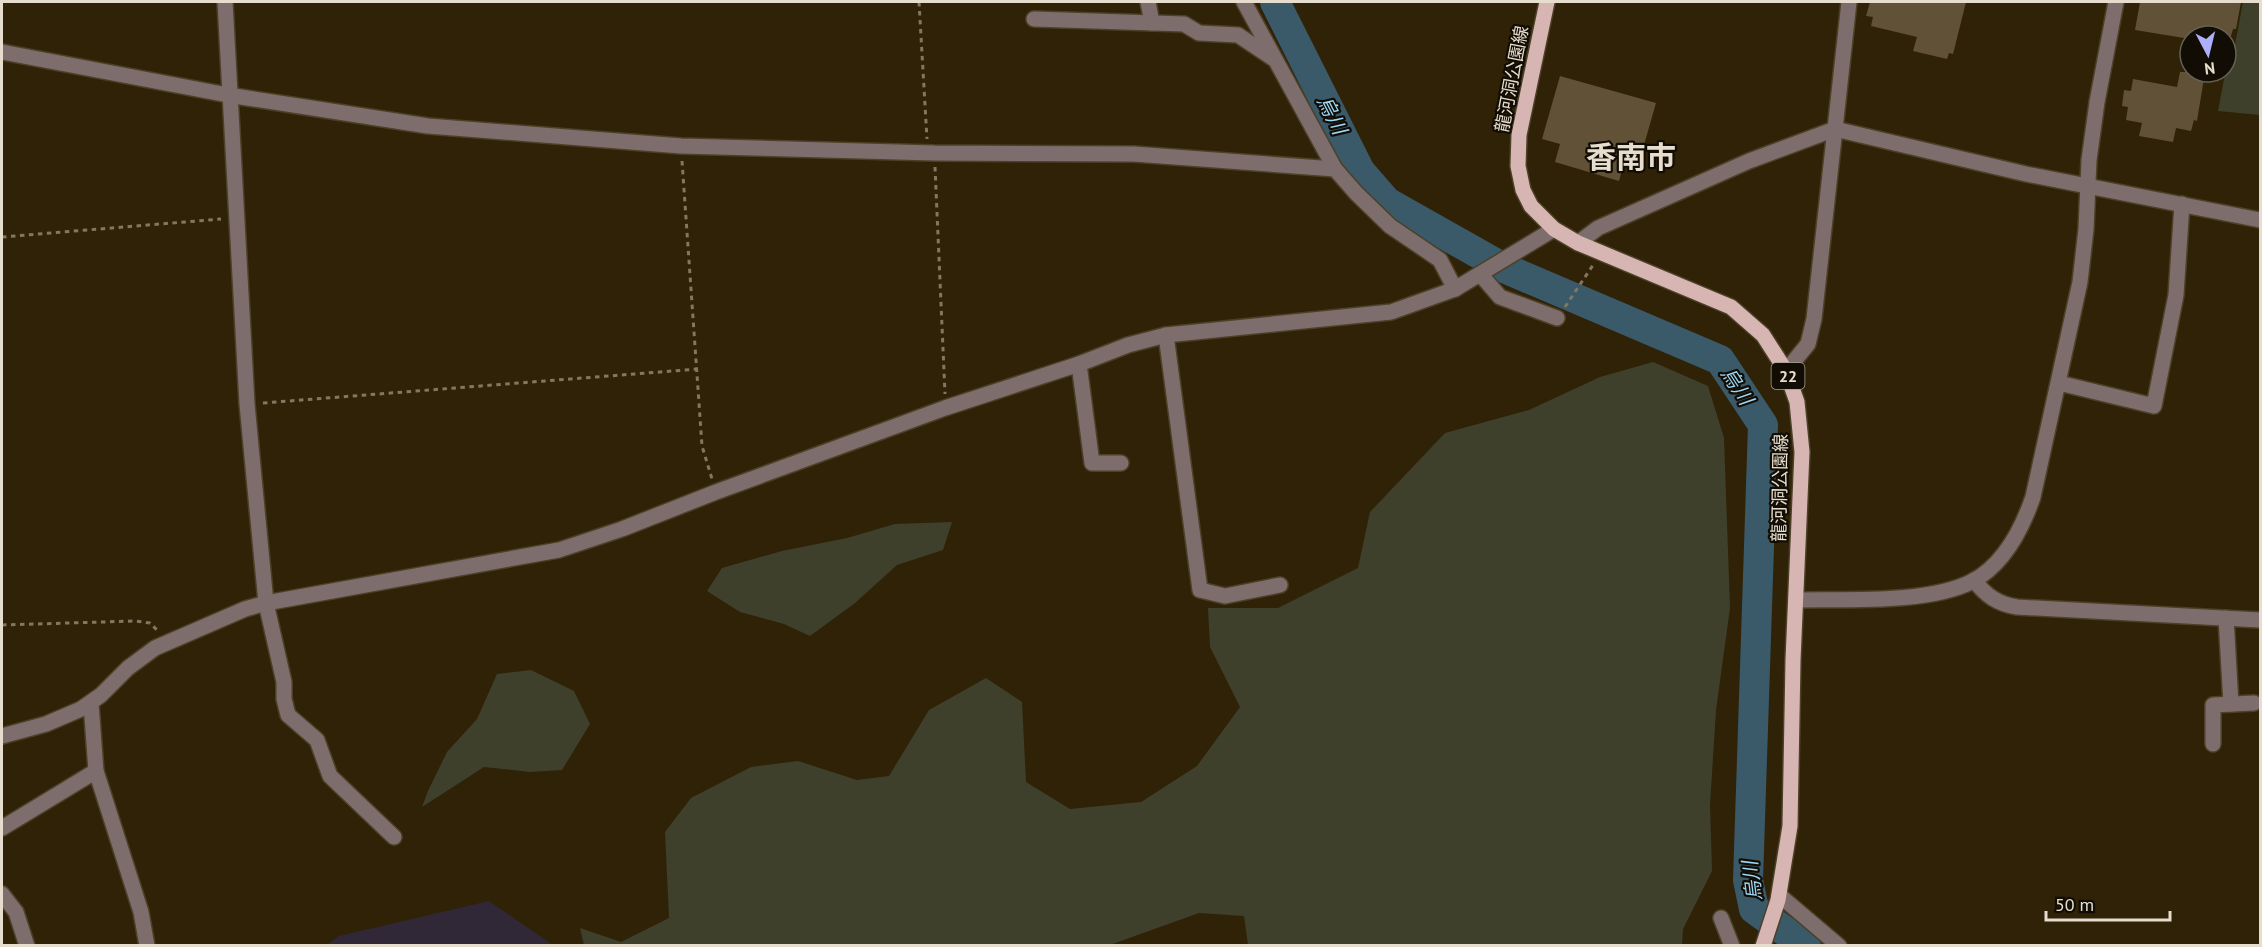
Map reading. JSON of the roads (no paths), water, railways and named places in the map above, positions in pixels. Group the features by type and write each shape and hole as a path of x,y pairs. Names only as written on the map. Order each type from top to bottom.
{"main road":[{"name":"龍河洞公園線","path":"1547,2 1519,135 1518,166 1523,190 1531,206 1554,229 1578,243 1731,308 1763,335 1786,371 1797,402 1802,452 1793,660 1790,826 1778,897 1763,945"}],"street":[{"path":"225,2 228,95 247,404 266,603 284,682 284,699 288,715 317,740 330,776 394,837"},
{"path":"1148,2 1152,23"},
{"path":"1244,2 1335,169 1390,226 1440,260 1455,289"},
{"path":"1786,371 1808,344 1814,319 1849,2"},
{"path":"1797,600 1920,595 1950,590 1974,580 1995,563 2025,523 2033,497 2080,282 2097,102 2116,2"},
{"path":"1034,19 1184,24 1199,33 1238,35 1277,61"},
{"path":"2,52 228,95 428,126 681,146 931,153 1134,154 1335,169"},
{"path":"1578,243 1598,228 1749,161 1834,129 2026,174 2260,220"},
{"path":"2059,383 2154,406 2176,295 2182,204"},
{"path":"2,736 46,724 91,703 133,664 168,641 245,609 266,603 548,552 622,529 945,408 1079,364 1128,345 1166,335 1391,312 1455,289 1554,229"},
{"path":"1481,275 1500,297 1561,312"},
{"path":"1166,335 1200,590 1225,596 1280,585"},
{"path":"1079,364 1092,463 1121,463"},
{"path":"1974,580 1983,592 1993,599 2004,605 2017,607 2260,620"},
{"path":"2226,618 2230,704"},
{"path":"91,703 96,771 141,912 147,945"},
{"path":"2213,744 2213,705 2254,703"},
{"path":"2,828 96,771"},
{"path":"2,894 16,912 27,945"},
{"path":"1778,897 1839,945"},
{"path":"1721,918 1732,945"}],"waterway":[{"name":"烏川","path":"1275,2 1360,171 1387,202 1504,268 1720,360 1763,425 1748,880 1754,909 1806,946"}],"district":[{"name":"香南市","path":"1631,158"}]}
